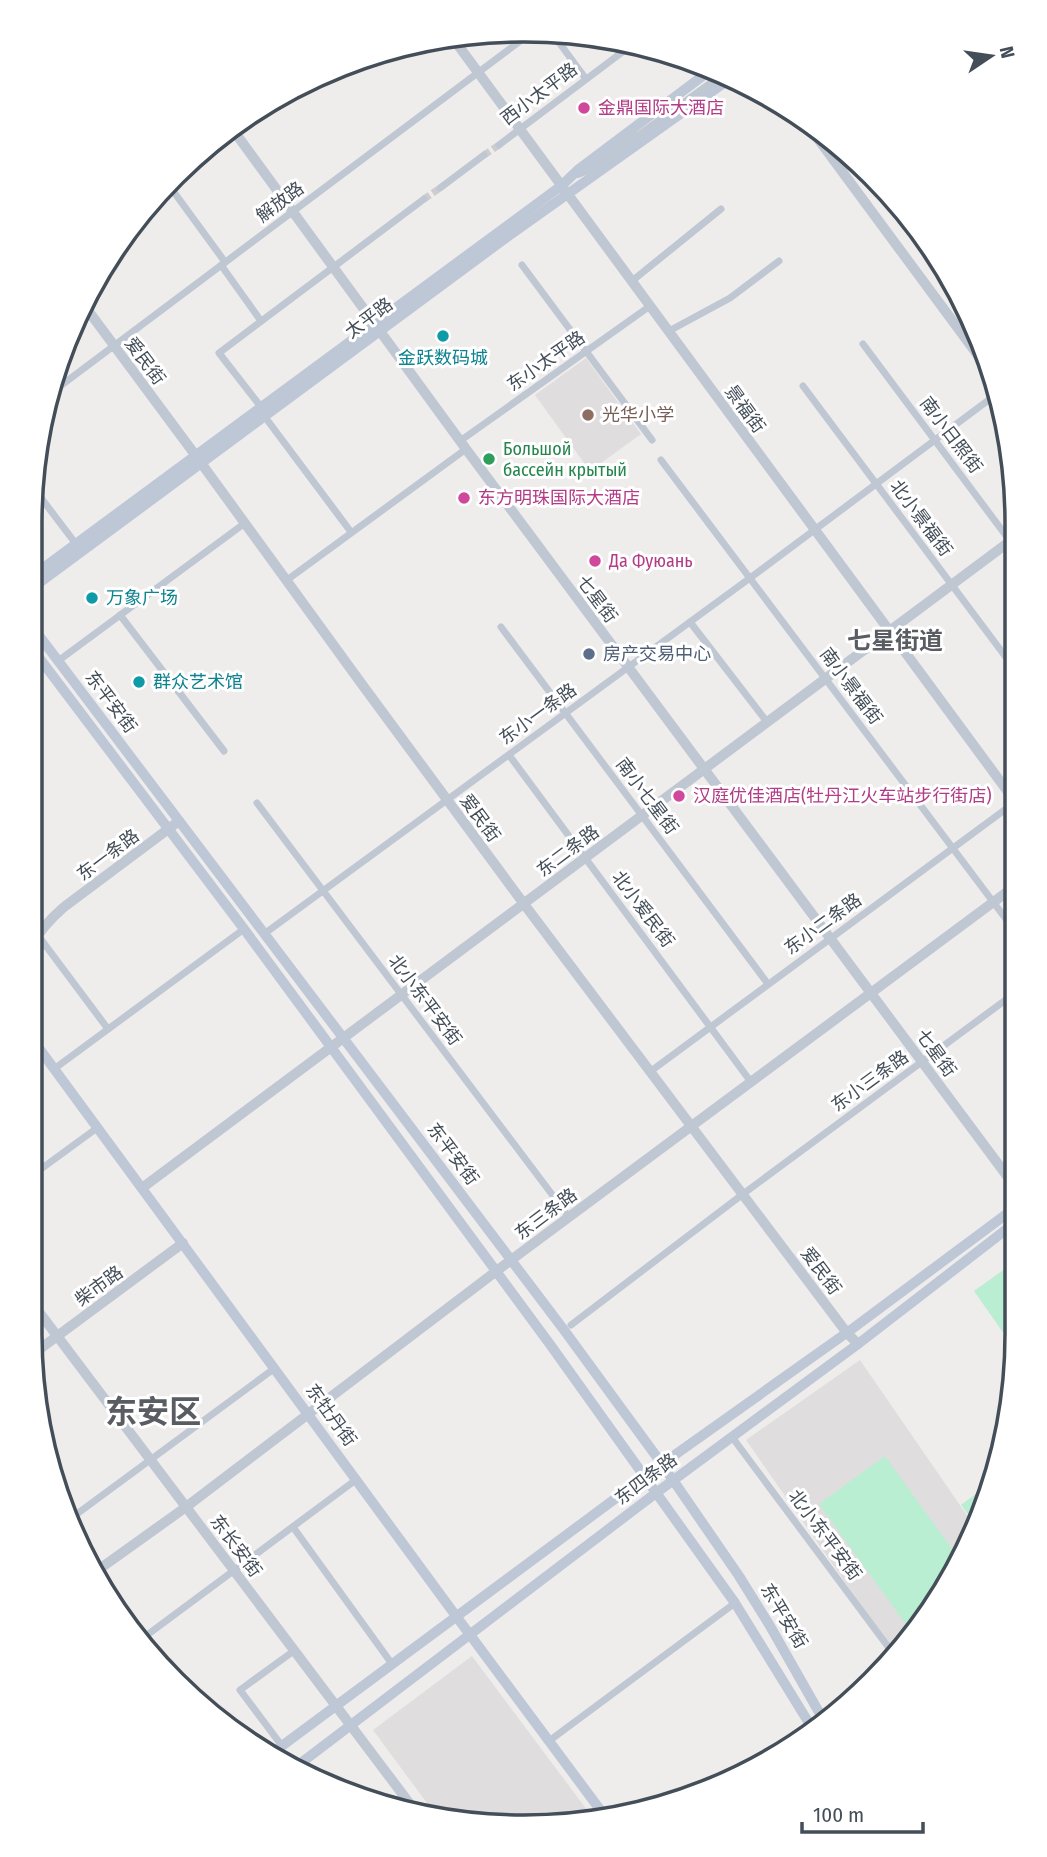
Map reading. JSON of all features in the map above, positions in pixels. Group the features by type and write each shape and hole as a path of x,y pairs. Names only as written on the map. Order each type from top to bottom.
{"main road":[{"name":"太平路","path":"564,190 572,176 702,77"},
{"name":"太平路","path":"42,580 199,459 564,190 579,186 721,85"},
{"name":"太平路","path":"42,569 199,459"},
{"name":"东平安街","path":"42,640 662,1464 739,1576 819,1713"},
{"name":"东平安街","path":"42,662 244,929 646,1477 735,1603 808,1722"},
{"name":"东牡丹街","path":"42,1052 599,1809"},
{"path":"279,1748 662,1464 847,1333 1005,1216"},
{"name":"东四条路","path":"304,1761 1005,1230"}],"street":[{"name":"解放路","path":"63,383 517,42"},
{"path":"560,43 586,79"},
{"name":"景福街","path":"459,46 1005,789"},
{"name":"西小太平路","path":"499,145 622,52"},
{"path":"572,176 592,167 712,81"},
{"path":"579,186 594,170 713,81"},
{"name":"七星街","path":"238,136 463,445 1005,1173"},
{"path":"825,148 970,345"},
{"path":"440,188 485,155"},
{"path":"837,165 842,162"},
{"path":"173,193 261,321"},
{"path":"351,532 219,353 425,200"},
{"path":"632,281 721,209"},
{"path":"669,331 730,299 779,261"},
{"path":"522,265 652,440"},
{"name":"东小太平路","path":"287,579 650,306"},
{"name":"爱民街","path":"91,314 524,904 847,1333 858,1344"},
{"name":"南小日照街","path":"863,344 1005,533"},
{"name":"北小景福街","path":"803,386 1005,656"},
{"name":"东小一条路","path":"264,934 816,530 989,400"},
{"name":"南小景福街","path":"661,460 1005,918"},
{"path":"43,500 76,544"},
{"path":"58,661 246,523"},
{"name":"东二条路","path":"142,1188 1005,547"},
{"path":"120,615 224,751"},
{"path":"690,622 767,722"},
{"name":"南小七星街","path":"501,627 768,984"},
{"name":"北小爱民街","path":"509,755 751,1082"},
{"name":"北小东平安街","path":"257,803 569,1217"},
{"name":"东小二条路","path":"651,1071 1005,808"},
{"name":"东一条路","path":"42,929 64,907 179,821"},
{"name":"东三条路","path":"103,1566 1005,893"},
{"path":"54,1069 244,929"},
{"path":"42,941 108,1029"},
{"name":"东小三条路","path":"571,1325 1005,1000"},
{"path":"42,1168 97,1128"},
{"name":"柴市路","path":"42,1347 183,1243"},
{"name":"东长安街","path":"42,1316 408,1801"},
{"path":"77,1513 275,1368"},
{"name":"北小东平安街","path":"732,1437 889,1648"},
{"path":"148,1634 357,1479"},
{"path":"293,1527 392,1664"},
{"path":"549,1741 735,1603"},
{"path":"282,1746 240,1690 295,1650"}],"shaded area":[{"name":"光华小学","path":"586,358 641,434 590,471 535,395"},
{"path":"860,1360 968,1517 924,1601 890,1646 746,1440"},
{"path":"472,1656 588,1811 555,1814 492,1814 429,1806 373,1730"}],"green space":[{"path":"1005,1269 1005,1335 974,1291"},
{"path":"885,1456 953,1550 924,1601 906,1625 819,1504"},
{"path":"977,1493 969,1516 961,1505"}],"tunnel":[{"path":"484,155 499,145"},
{"path":"424,199 440,188"}],"place":[{"name":"金鼎国际大酒店","path":"584,108"},
{"name":"金跃数码城","path":"443,336"},
{"name":"光华小学","path":"588,415"},
{"name":"Большой бассейн крытый","path":"489,459"},
{"name":"东方明珠国际大酒店","path":"464,498"},
{"name":"Да Фуюань","path":"595,561"},
{"name":"万象广场","path":"92,598"},
{"name":"房产交易中心","path":"589,654"},
{"name":"群众艺术馆","path":"139,682"},
{"name":"汉庭优佳酒店(牡丹江火车站步行街店)","path":"679,796"}],"district":[{"name":"七星街道","path":"895,641"},
{"name":"东安区","path":"153,1412"}]}
